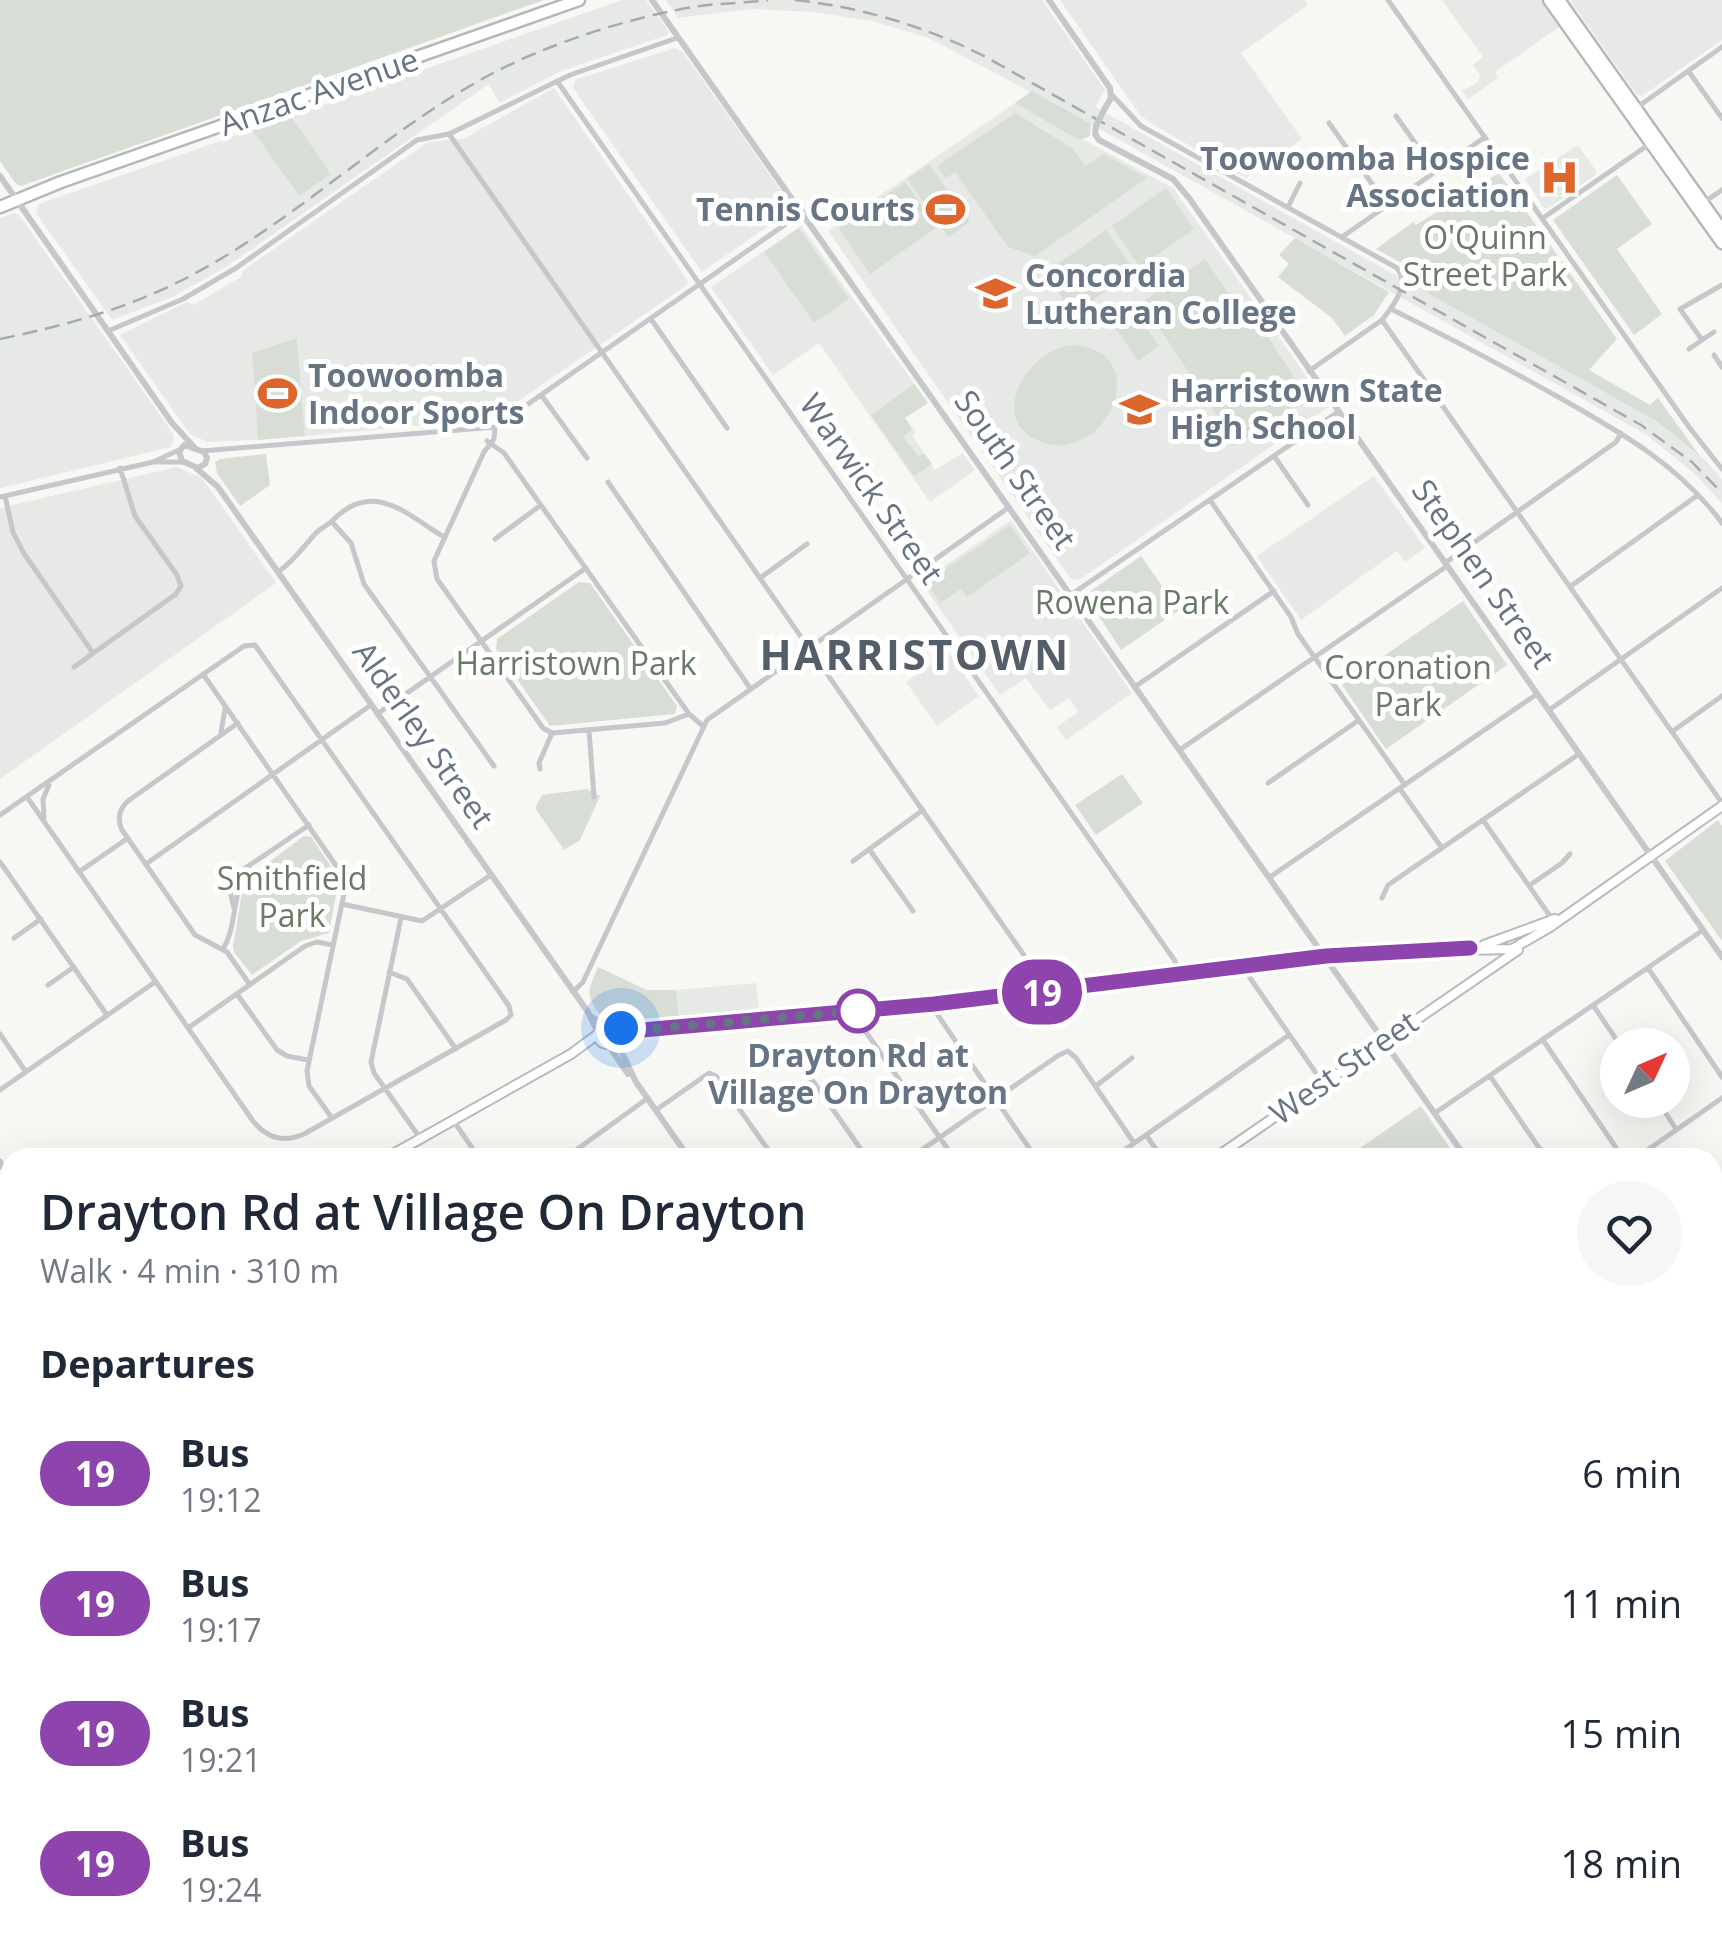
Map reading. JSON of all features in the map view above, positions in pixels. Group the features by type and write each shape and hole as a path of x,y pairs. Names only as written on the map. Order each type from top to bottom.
{"highway":[{"name":"Anzac Avenue","path":"0,204 579,0"},
{"path":"1550,0 1633,111"},
{"path":"1559,0 1722,243"},
{"path":"1700,205 1722,230"}],"main road":[{"path":"1473,978 1553,920 1652,857 1722,804"},
{"path":"1470,948 1501,941 1553,920"},
{"path":"403,1148 607,1035 1044,992 1326,956 1506,949 1518,946 1553,920"},
{"path":"1473,978 1534,928"},
{"name":"West Street","path":"1229,1148 1473,978"}],"street":[{"path":"1049,0 1112,95 1141,126 1397,268 1403,276 1404,282 1382,320 1309,371"},
{"path":"1388,0 1722,469"},
{"name":"South Street","path":"657,3 1459,1148"},
{"path":"108,331 183,298 236,268 410,144 449,134 557,81 680,36"},
{"path":"1633,111 1722,48"},
{"path":"1688,71 1722,118"},
{"name":"Warwick Street","path":"557,81 1175,961 1179,974"},
{"name":"Stephen Street","path":"1112,95 1096,126 1099,140 1178,184 1722,957"},
{"path":"1396,116 1435,171"},
{"path":"1329,124 1387,205"},
{"path":"449,134 1040,978 1044,992"},
{"path":"1342,237 1485,137"},
{"path":"1543,218 1654,141"},
{"path":"0,176 172,422 207,460"},
{"path":"1288,207 1300,183"},
{"path":"1700,205 1722,190"},
{"path":"153,462 186,445 228,450 495,426 803,212"},
{"path":"1702,340 1680,309 1722,285"},
{"path":"1391,309 1658,456 1699,494 1722,523"},
{"path":"651,319 727,428"},
{"path":"1382,320 1722,804"},
{"path":"1690,349 1714,332"},
{"path":"1714,355 1722,366"},
{"path":"542,396 587,458"},
{"path":"1072,594 1338,412"},
{"path":"172,422 179,457 184,462 196,468 228,450"},
{"path":"495,426 434,561 436,579 543,728 552,733 666,723 689,714"},
{"path":"484,428 489,442 504,453 689,714 705,723"},
{"path":"1181,749 1446,564 1616,442 1622,433"},
{"path":"1274,456 1308,505"},
{"name":"Alderley Street","path":"207,460 218,487 683,1148"},
{"path":"93,652 22,552 2,497 120,468 184,462"},
{"path":"74,667 176,594 180,586 136,516 120,468"},
{"name":"Alderley Street","path":"196,468 218,487"},
{"path":"608,482 750,688"},
{"path":"1571,586 1699,494"},
{"path":"278,572 291,564 320,528 346,508 370,499 390,504 444,537"},
{"path":"1210,500 1442,848"},
{"path":"495,539 541,505"},
{"path":"573,992 591,965 705,723 1010,506"},
{"path":"332,522 351,543 364,584 494,766"},
{"path":"760,578 807,544"},
{"path":"378,714 586,568"},
{"path":"1549,710 1722,588"},
{"path":"1136,686 1274,591"},
{"path":"0,815 251,644 258,648 511,1012 506,1020 300,1136 280,1139 266,1134 27,798"},
{"path":"203,674 343,874 342,904 308,1060 308,1082 332,1118"},
{"path":"1270,877 1537,694"},
{"path":"1673,731 1722,696"},
{"path":"216,738 225,722 223,703"},
{"path":"146,864 371,705"},
{"path":"1268,783 1359,720"},
{"path":"238,723 125,803 119,820 195,935 223,949 250,984"},
{"path":"589,730 594,798"},
{"path":"540,769 552,733"},
{"path":"1382,898 1388,885 1579,754"},
{"path":"48,827 42,804 54,779"},
{"path":"853,860 923,810"},
{"path":"1483,820 1553,920"},
{"path":"223,949 242,877 251,866 309,825"},
{"path":"79,872 128,838"},
{"path":"869,849 913,911"},
{"path":"1530,886 1570,854"},
{"path":"0,862 108,1015"},
{"path":"342,904 422,920 491,875"},
{"path":"401,918 371,1059 374,1073 420,1138"},
{"path":"14,938 40,920"},
{"path":"1435,1113 1703,930"},
{"path":"188,1028 305,946 317,942 333,945"},
{"path":"1246,966 1250,978 1323,1082"},
{"path":"48,985 74,967"},
{"path":"1648,968 1722,1077"},
{"path":"389,972 407,979 456,1049"},
{"path":"0,1090 155,982"},
{"path":"237,994 277,1050 308,1060"},
{"path":"934,1004 937,1014 1029,1148"},
{"path":"1593,1005 1609,1028"},
{"path":"857,1011 861,1025 947,1148"},
{"path":"0,1034 26,1072"},
{"path":"1126,1148 1289,1034"},
{"path":"1543,1040 1616,1148"},
{"path":"924,1148 1068,1052 1134,1142"},
{"path":"1096,1086 1132,1058"},
{"path":"802,1070 814,1081 860,1148"},
{"path":"656,1110 709,1074 716,1076 767,1148"},
{"path":"1490,1076 1539,1148"},
{"path":"578,1148 648,1098"},
{"path":"1650,1148 1722,1098"},
{"path":"1669,1118 1676,1129"},
{"path":"452,1120 472,1148"},
{"path":"1146,1135 1155,1148"}],"shaded area":[{"path":"622,0 646,0 669,32 667,35 561,71 499,103 489,84 226,267 172,297 112,320 36,213 39,204 252,130 299,196 331,174 291,116"},
{"path":"666,0 1042,0 1105,90 1095,107 1656,421 1722,479 1722,503 1694,473 1647,435 1091,124 929,38 872,21 814,12 751,9 678,18"},
{"path":"1060,0 1304,0 1308,5 1241,53 1302,139 1246,178 1140,115"},
{"path":"1442,0 1540,0 1559,27 1495,72 1498,78 1468,99 1461,89 1479,81 1480,75 1473,65 1483,57"},
{"path":"1570,0 1722,0 1722,40 1642,96 1637,95"},
{"path":"675,48 683,52 791,205 790,211 702,272 573,88 575,80"},
{"path":"554,88 688,281 687,285 492,419 305,436 297,338 252,353 258,440 208,442 190,434 120,335 187,302 194,305 242,276 242,271 428,142 463,139"},
{"path":"1015,103 1173,188 1328,407 1079,580 1071,579 828,231"},
{"name":"Toowoomba Hospice Association","path":"1578,145 1595,175 1544,208 1525,179"},
{"path":"14,213 172,432 171,447 0,488 0,218"},
{"path":"801,226 928,403 905,418 935,470 963,453 975,470 930,502 819,343 773,375 711,287"},
{"path":"177,467 202,478 276,583 0,779 0,508"},
{"path":"1374,476 1425,548 1405,562 1397,551 1301,620 1257,556"},
{"path":"1011,520 1132,693 1066,740 1057,727 1078,712 1069,698 1050,710 1026,678 1000,695 921,582"},
{"path":"948,652 979,696 937,726 906,682"},
{"path":"756,983 759,1008 755,1013 679,1020 676,990"}],"green space":[{"path":"0,0 544,0 21,186 0,161"},
{"path":"1032,91 1091,124 1090,136 1079,140 1015,103"},
{"path":"1015,113 1072,148 1085,166 1104,154 1147,178 1035,256 1008,247 955,172 946,178 937,166"},
{"path":"291,116 331,174 299,196 252,130"},
{"name":"Tennis Courts","path":"929,164 970,222 948,237 907,179"},
{"name":"O'Quinn Street Park","path":"1499,173 1617,339 1589,370 1650,405 1658,398 1700,456 1656,421 1413,285 1419,276 1416,271 1376,249 1413,222 1416,225"},
{"path":"1617,175 1652,224 1617,249 1662,314 1634,335 1553,220"},
{"path":"905,182 937,227 870,274 838,228"},
{"path":"1166,188 1194,229 1140,267 1112,226"},
{"path":"799,228 849,299 814,323 764,252"},
{"path":"1106,230 1135,271 1073,314 1045,273"},
{"path":"1295,238 1389,292 1374,315 1345,336 1332,318 1278,277 1289,264 1279,255"},
{"path":"1205,259 1231,297 1251,311 1307,397 1237,445 1142,302"},
{"path":"1130,304 1159,346 1138,361 1109,319"},
{"name":"Toowoomba Indoor Sports","path":"297,338 305,436 258,440 252,353"},
{"path":"1073,345 1098,352 1112,365 1117,383 1114,402 1104,421 1089,436 1070,444 1048,444 1029,435 1018,423 1014,407 1017,391 1038,361 1054,350"},
{"path":"914,384 928,403 905,418 912,429 903,436 918,456 924,453 932,464 914,476 871,415"},
{"path":"266,454 270,485 240,506 217,473 215,462"},
{"path":"1010,525 1030,553 967,597 961,589 940,603 926,582"},
{"name":"Rowena Park","path":"1141,556 1179,610 1121,650 1085,595"},
{"name":"Harristown Park","path":"579,582 590,583 677,706 675,714 550,726 496,649 497,639"},
{"name":"Coronation Park","path":"1463,601 1507,665 1386,749 1342,685"},
{"path":"1122,774 1143,803 1096,835 1075,805"},
{"path":"587,789 600,796 580,840 564,850 535,808 542,795"},
{"path":"1718,820 1722,826 1722,941 1665,861"},
{"name":"Smithfield Park","path":"304,836 311,837 339,878 329,933 301,941 252,975 233,946 244,881"},
{"path":"598,967 647,990 676,990 679,1020 626,1024 603,1019 590,994"},
{"path":"1421,1106 1450,1148 1360,1148"}],"railway":[{"path":"0,339 100,314 194,274 268,228 446,100 533,54 646,17 700,6 768,0"},
{"path":"795,0 892,19 984,56 1641,425 1692,462 1722,493"}],"bus line":[{"name":"19","path":"613,1028 642,1030 934,1004 1361,952 1470,948"}],"place":[{"name":"Toowoomba Hospice Association","path":"1560,177"},
{"name":"Tennis Courts","path":"945,210"},
{"name":"Concordia Lutheran College","path":"995,294"},
{"name":"Toowoomba Indoor Sports","path":"278,394"},
{"name":"Harristown State High School","path":"1140,409"},
{"name":"Drayton Rd at Village On Drayton","path":"858,1011"}],"district":[{"name":"HARRISTOWN","path":"915,655"}],"route":[{"path":"621,1028 642,1030 858,1011"}]}
